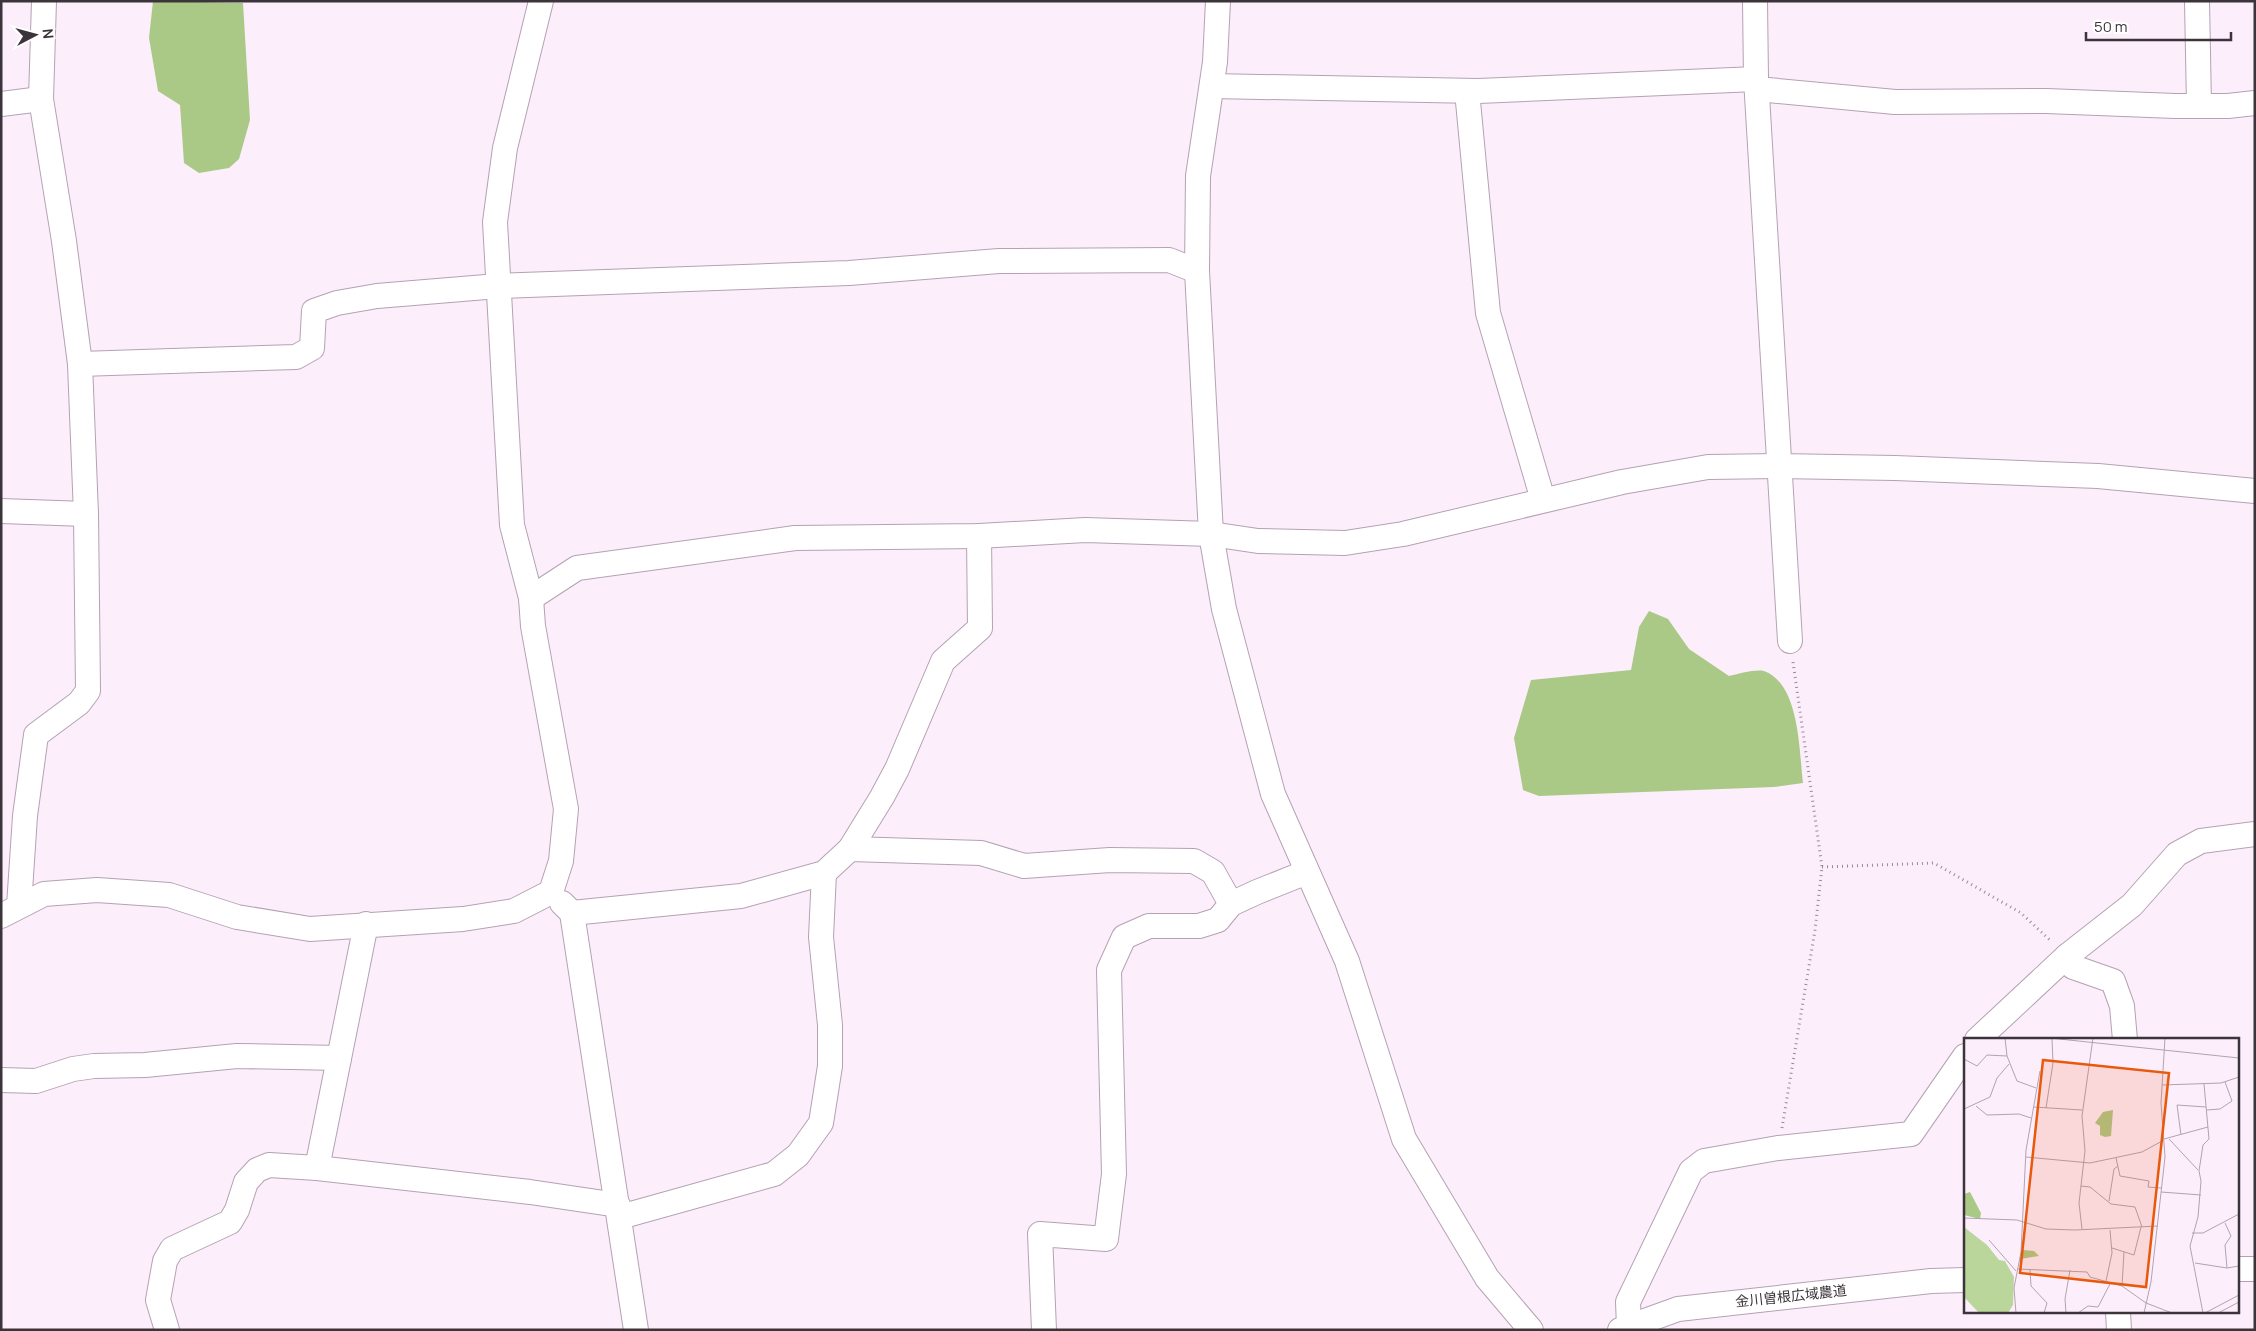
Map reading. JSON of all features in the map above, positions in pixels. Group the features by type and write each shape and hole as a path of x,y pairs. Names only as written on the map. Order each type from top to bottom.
{"street":[{"path":"10,911 36,735 79,703 88,692 86,514 80,364 64,241 41,99 44,1"},
{"path":"10,911 44,894 98,890 169,895 237,917 310,929 463,919 514,911 551,892 561,861 566,809 533,626 531,598 512,525 495,222 505,148 541,1"},
{"path":"1218,1 1212,86 1198,176 1197,271 1211,534 1224,609 1272,794 1347,961 1404,1139 1487,1278 1531,1330"},
{"path":"1755,1 1757,84 1778,466 1790,642"},
{"path":"2197,1 2198,106"},
{"path":"1212,86 1467,91 1757,84 1895,102 2046,101 2198,106 2255,103"},
{"path":"1467,91 1488,313 1544,500"},
{"path":"1,104 41,99"},
{"path":"80,364 296,357 312,348 314,311 337,303 376,296 498,286 849,273 999,262 1169,260 1197,271"},
{"path":"531,598 577,568 795,538 979,536 1085,530 1211,534 1258,541 1345,543 1403,534 1622,482 1708,467 1778,466 2098,476 2255,491"},
{"path":"1,511 86,514"},
{"path":"572,913 741,896 824,873 850,849 898,769 944,661 980,628 979,536"},
{"path":"1980,1038 2067,956 2132,905 2177,854 2201,841 2255,834"},
{"path":"850,849 981,853 1024,866 1110,860 1194,861 1213,872 1231,904"},
{"path":"1044,1330 1040,1234 1106,1240 1114,1174 1109,970 1124,937 1149,926 1199,926 1218,920 1231,904 1306,872"},
{"path":"167,1330 158,1300 165,1261 172,1249 230,1222 237,1210 246,1182 257,1170 269,1166 317,1168 530,1192 619,1211 774,1174 798,1155 821,1123 830,1066 830,1024 821,937 824,873"},
{"path":"551,892 572,913 636,1330"},
{"path":"317,1168 366,924"},
{"path":"2067,956 2072,967 2113,981 2122,1006 2125,1038"},
{"path":"1,1080 36,1081 73,1068 144,1065 237,1056 339,1058"},
{"path":"1624,1328 1628,1302 1691,1171 1704,1161 1778,1148 1911,1134 1964,1057"},
{"path":"2238,1269 2255,1269"},
{"name":"金川曽根広域農道","path":"1624,1328 1678,1309 1921,1282 1964,1280"},
{"path":"2118,1314 2119,1330"}],"path":[{"path":"1778,1148 1815,930 1822,867 1790,642"},
{"path":"1822,867 1934,863 2021,913 2067,956"}],"green space":[{"path":"153,1 243,3 250,120 239,159 229,168 199,173 184,163 180,105 158,91 149,38"},
{"path":"1649,611 1668,619 1689,649 1729,676 1764,671 1776,678 1785,689 1791,704 1798,737 1803,783 1774,787 1539,796 1523,790 1514,738 1531,680 1631,670 1639,627"}]}
